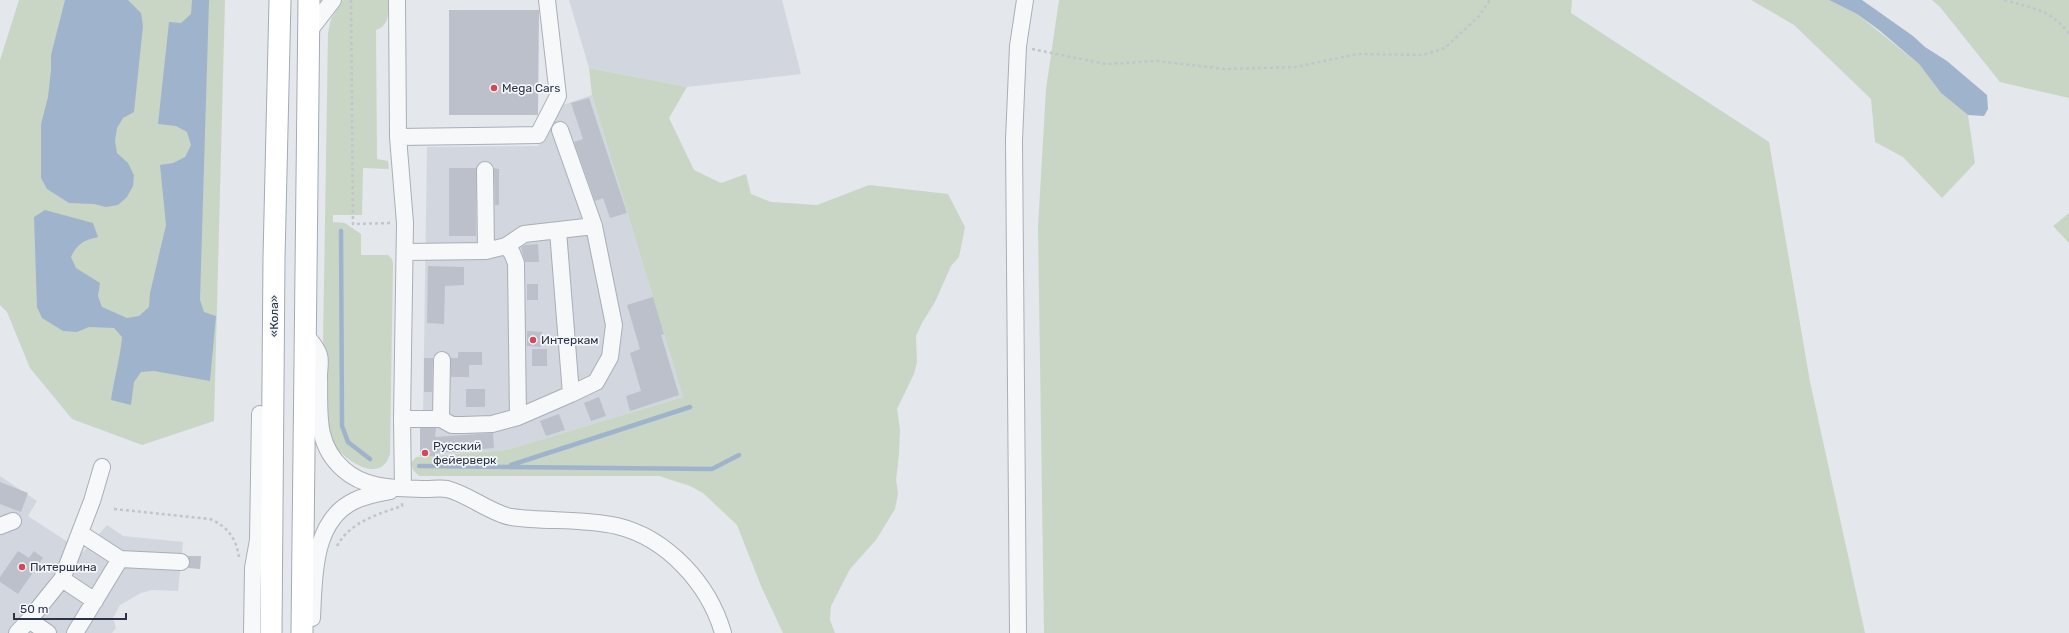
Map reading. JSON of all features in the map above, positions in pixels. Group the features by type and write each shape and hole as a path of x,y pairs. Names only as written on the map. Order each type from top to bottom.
{"main road":[{"name":"«Кола»","path":"270,633 274,258 280,0"},
{"path":"302,633 306,335 305,217 309,0"}],"street":[{"path":"309,32 333,0"},
{"path":"397,0 398,137 405,223 402,419 403,488"},
{"path":"398,137 538,135 558,96 548,0"},
{"path":"1018,633 1014,140 1018,46 1026,0"},
{"path":"402,419 441,419 452,425 463,425 492,424 518,417 596,382 610,357 614,325 594,226 560,130"},
{"path":"485,170 486,251"},
{"path":"405,252 486,251 506,246 524,234 594,226"},
{"path":"558,231 571,394"},
{"path":"506,246 512,253 516,263 518,417"},
{"path":"306,335 319,355 320,424 326,448 332,458 344,470 359,480 375,486 447,489 510,517 611,525 647,538 671,554 691,573 706,595 723,633"},
{"path":"441,419 442,360"},
{"path":"252,633 253,568 258,540 260,414"},
{"path":"17,633 62,579 92,502 102,467"},
{"path":"312,633 314,562 319,546 331,522 341,510 354,501 372,494 403,488"},
{"path":"80,533 120,559 181,562"},
{"path":"75,633 120,559"},
{"path":"62,579 95,601"},
{"path":"29,620 48,633"}],"path":[{"path":"351,0 353,224 405,223"},
{"path":"1018,46 1106,64 1157,61 1225,69 1295,67 1358,54 1423,55 1445,48 1480,16 1490,0"},
{"path":"2004,0 2039,9 2061,22 2069,34"},
{"path":"334,552 340,541 363,520 402,506 403,488"},
{"path":"114,510 210,519 219,523"}],"shaded area":[{"path":"569,0 782,0 801,74 687,87 589,68"},
{"path":"592,95 683,397 506,450 420,456 420,427 423,419 427,147 538,146 560,106"},
{"path":"0,476 37,501 28,516 83,552 107,525 123,536 183,542 178,591 152,590 141,593 120,605 113,618 116,628 112,633 0,633"}],"green space":[{"path":"19,0 225,0 214,421 142,445 72,419 30,368 7,312 0,305 0,60"},
{"path":"343,0 388,0 388,14 386,22 381,28 376,30 377,159 388,161 389,169 363,168 362,215 333,215 333,222 345,223 361,234 361,255 388,255 392,259 393,264 390,454 386,463 379,468 371,469 363,467 347,458 334,445 330,437 322,409 328,33 331,19"},
{"path":"1059,0 1572,0 1571,13 1769,142 1810,382 1865,633 1044,633 1038,227 1046,89"},
{"path":"1751,0 1829,0 1857,14 1919,64 1941,93 1968,115 1975,163 1942,198 1903,157 1875,142 1871,99 1794,25"},
{"path":"1932,0 2069,0 2069,98 2000,82 1940,7"},
{"path":"589,68 687,87 669,118 694,170 721,183 746,174 751,194 771,202 817,205 869,185 948,194 965,227 959,257 951,266 935,302 916,336 917,362 914,374 897,409 900,430 896,480 898,494 895,509 876,540 850,569 831,606 830,620 835,633 783,633 761,586 737,525 703,493 690,486 659,476 419,476 413,470 411,463 416,457 506,450 683,397 592,95"},
{"path":"2069,213 2069,243 2053,226"}],"water":[{"path":"65,0 128,0 141,13 143,26 134,112 123,118 117,128 115,141 117,153 128,163 134,175 133,186 127,197 118,205 106,207 94,204 69,203 47,189 41,178 41,124 48,97 51,55"},
{"path":"192,0 209,0 200,300 204,312 216,316 210,381 154,371 141,372 134,382 131,405 111,400 122,337 114,328 89,327 77,332 63,331 42,318 37,307 34,217 45,210 93,223 98,237 82,243 78,246 71,257 76,268 100,283 98,296 102,307 127,318 139,316 149,307 150,293 166,225 160,165 173,163 185,157 191,145 187,132 176,126 158,124 169,22 181,23 191,14"},
{"path":"1829,0 1862,0 1913,36 1925,47 1947,61 1987,95 1988,109 1984,116 1968,115 1941,93 1919,64 1879,30 1857,14"}],"building":[{"name":"Mega Cars","path":"449,10 539,10 538,115 449,115"},
{"path":"589,98 627,213 610,218 603,198 595,201 574,142 583,139 571,103"},
{"path":"449,168 476,168 476,236 449,236"},
{"path":"494,168 499,169 499,205 495,205"},
{"path":"538,244 539,262 525,262 521,247 525,245"},
{"path":"428,266 464,267 464,285 445,286 444,324 427,323"},
{"path":"527,284 538,284 538,300 527,300"},
{"path":"653,297 664,334 661,335 679,395 630,411 626,396 641,391 630,353 640,349 627,305"},
{"path":"527,331 542,332 541,347 527,346"},
{"path":"532,349 547,349 547,366 532,366"},
{"path":"458,352 482,352 482,365 469,365 469,377 451,377 451,358 458,358"},
{"path":"424,358 433,358 432,392 424,392"},
{"path":"466,389 485,389 485,407 466,407"},
{"path":"599,397 606,416 591,421 584,403"},
{"path":"559,414 565,430 546,436 540,421"},
{"path":"420,428 436,428 435,437 493,433 494,448 435,453 435,456 420,456"},
{"path":"0,482 28,493 21,512 0,504"},
{"name":"Питершина","path":"18,551 29,558 34,551 43,558 18,594 0,582 0,577"},
{"path":"188,556 201,556 200,569 188,568 190,562"}],"waterway":[{"path":"341,231 342,426 348,442 370,459"},
{"path":"511,465 690,407"},
{"path":"419,466 712,469 739,455"}],"place":[{"name":"Mega Cars","path":"494,88"},
{"name":"Интеркам","path":"533,340"},
{"name":"Русский фейерверк","path":"425,453"},
{"name":"Питершина","path":"22,567"}]}
